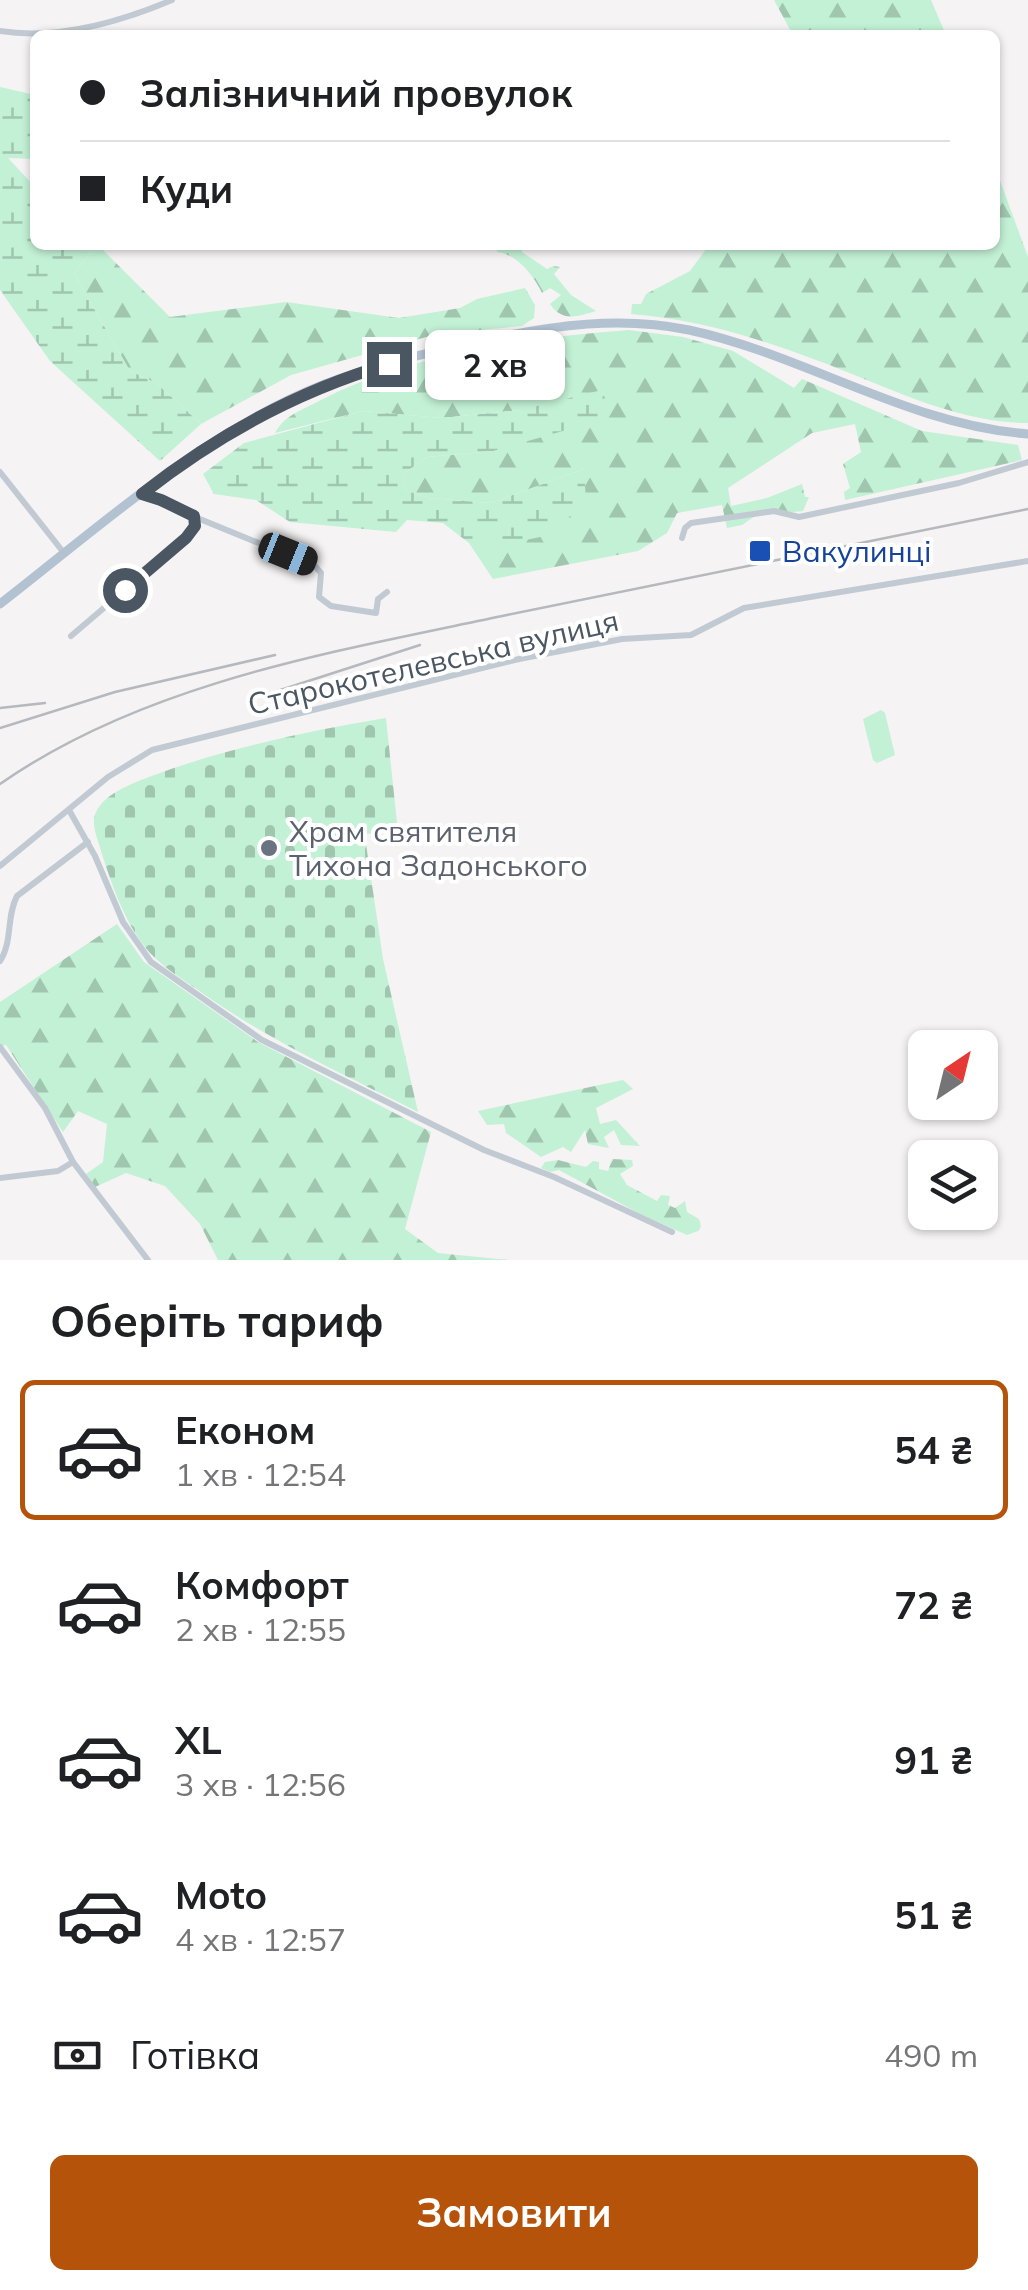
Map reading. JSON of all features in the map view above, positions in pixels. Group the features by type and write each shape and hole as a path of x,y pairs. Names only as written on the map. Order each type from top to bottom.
{"main road":[{"path":"0,604 178,466 268,411 358,373 509,335 572,325 658,325 704,334 932,416 992,432 1028,434"}],"street":[{"path":"68,30 172,0"},
{"path":"0,31 30,33"},
{"path":"682,538 684,528 691,522 774,511 798,517 959,483 1028,462"},
{"path":"0,472 65,554"},
{"path":"142,494 315,566 321,572 318,597 331,606 376,613 378,598 388,592"},
{"path":"71,636 186,538 195,526 194,516"},
{"name":"Старокотелевська вулиця","path":"0,866 108,777 152,750 519,659 622,638 691,635 744,608 1028,560"},
{"path":"69,810 88,842 123,922 151,962 262,1040 484,1150 564,1181 672,1232"},
{"path":"0,960 8,947 10,909 17,896 88,842"},
{"path":"0,1047 46,1108 73,1162 148,1260"},
{"path":"0,1178 58,1172 73,1162"}],"green space":[{"path":"774,0 931,0 944,30 790,30"},
{"path":"0,87 30,94 30,159 8,158 30,182 30,250 92,250 74,274 130,371 156,383 201,424 160,461 50,361 0,290"},
{"path":"1000,181 1028,257 1028,423 947,410 725,330 631,314 632,304 641,304 646,294 690,271 705,250 1000,250"},
{"path":"92,250 103,250 170,317 286,302 399,318 460,308 477,299 525,288 535,305 534,318 522,326 437,334 291,375 201,424 156,383 130,371 74,274"},
{"path":"522,250 547,269 560,267 554,274 571,295 596,311 560,314 550,304 561,295 550,288 542,293 524,267 497,252"},
{"path":"629,330 683,337 733,351 794,388 802,379 922,431 1018,445 1022,460 845,500 844,492 850,488 843,464 861,452 855,424 812,433 728,488 731,506 767,498 802,484 805,497 809,497 803,511 755,516 742,525 727,528 722,505 677,513 667,533 638,551 493,579 469,543 511,543 584,469 491,503 429,498 405,490 403,474 427,457 493,451 521,410 442,418 363,411 275,433 288,418 317,402 391,371 509,343"},
{"path":"606,389 601,420 493,451 427,457 403,474 405,490 429,498 491,503 584,469 586,501 550,535 511,543 469,543 443,523 407,520 396,532 290,522 256,500 214,494 203,474 244,443 363,411 442,418 521,410"},
{"path":"881,710 895,755 877,763 863,719"},
{"path":"386,718 397,823 391,831 367,834 366,844 383,959 418,1112 256,1028 156,959 133,930 120,904 94,826 98,808 110,796 154,775 251,745"},
{"path":"117,924 144,962 258,1042 431,1132 405,1229 438,1253 508,1260 218,1260 200,1224 165,1186 126,1173 95,1187 86,1174 103,1162 107,1124 78,1111 63,1132 6,1045 0,1047 0,1002"},
{"path":"623,1080 633,1089 596,1108 600,1124 616,1120 640,1146 621,1145 614,1130 604,1137 609,1148 588,1144 585,1130 571,1152 563,1147 541,1157 506,1133 504,1124 487,1125 478,1111"},
{"path":"612,1159 632,1160 633,1166 620,1174 627,1185 657,1201 661,1195 670,1196 668,1205 675,1208 685,1201 687,1212 699,1219 698,1231 687,1235 559,1170 541,1168 545,1162 558,1160 586,1167 593,1161 599,1162 599,1169 608,1171"}],"railway":[{"path":"0,784 57,749 117,720 180,695 310,657 1028,509"},
{"path":"265,695 420,645"},
{"path":"0,728 115,692 275,655"},
{"path":"0,708 45,703"}],"place":[{"name":"Вакулинці","path":"760,551"},
{"name":"Храм святителя Тихона Задонського","path":"269,848"}],"route":[{"path":"125,590 168,556 195,526 194,516 142,494 178,466 268,411 324,384 389,364"}]}
